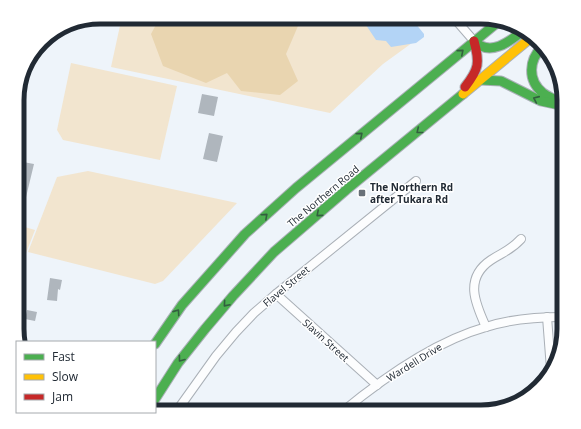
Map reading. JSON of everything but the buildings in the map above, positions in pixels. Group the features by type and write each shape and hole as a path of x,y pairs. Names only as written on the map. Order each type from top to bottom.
{"highway":[{"path":"156,343 182,305 245,234 296,188 494,25"},
{"path":"474,41 482,48 491,48 505,44 519,34"},
{"name":"The Northern Road","path":"156,397 178,363 205,329 274,252 346,190 450,106 528,40"},
{"path":"450,106 476,73 479,64 479,56 474,41"},
{"path":"538,50 532,61 532,75 537,86 542,92 557,102"},
{"path":"480,80 501,81 541,101 557,104"}],"street":[{"path":"459,24 474,41"},
{"name":"Flavel Street","path":"181,405 216,356 254,313 416,181"},
{"path":"486,327 474,297 476,277 486,263 510,250 521,239"},
{"name":"Slavin Street","path":"276,294 376,385"},
{"name":"Wardell Drive","path":"351,405 376,385 435,348 486,327 516,320 557,316"},
{"path":"547,317 550,362"}],"shaded area":[{"path":"120,24 415,24 423,35 383,64 330,113 111,67"},
{"path":"156,24 299,24 286,54 298,81 280,95 241,91 227,73 206,83 163,66 151,34"},
{"path":"71,63 177,86 160,160 63,140 57,130"},
{"path":"88,171 237,203 163,281 155,284 28,252 57,177"},
{"path":"24,227 35,230 24,258"}],"water":[{"path":"363,24 416,24 424,34 424,37 416,43 391,47 386,41 376,40 366,25"}],"traffic: fast":[{"path":"156,343 182,305 245,234 296,188 495,25"},
{"path":"474,41 480,46 493,48 506,43 519,34"},
{"path":"539,51 532,64 532,76 534,82 545,94 557,101"},
{"path":"480,80 501,81 541,101 557,104"},
{"path":"156,397 178,363 205,329 274,252 346,190 463,94"}],"traffic: slow":[{"path":"463,94 528,40"}],"traffic: jam":[{"path":"465,87 477,66 477,55 474,41"}],"place":[{"name":"The Northern Rd after Tukara Rd","path":"362,193"}]}
